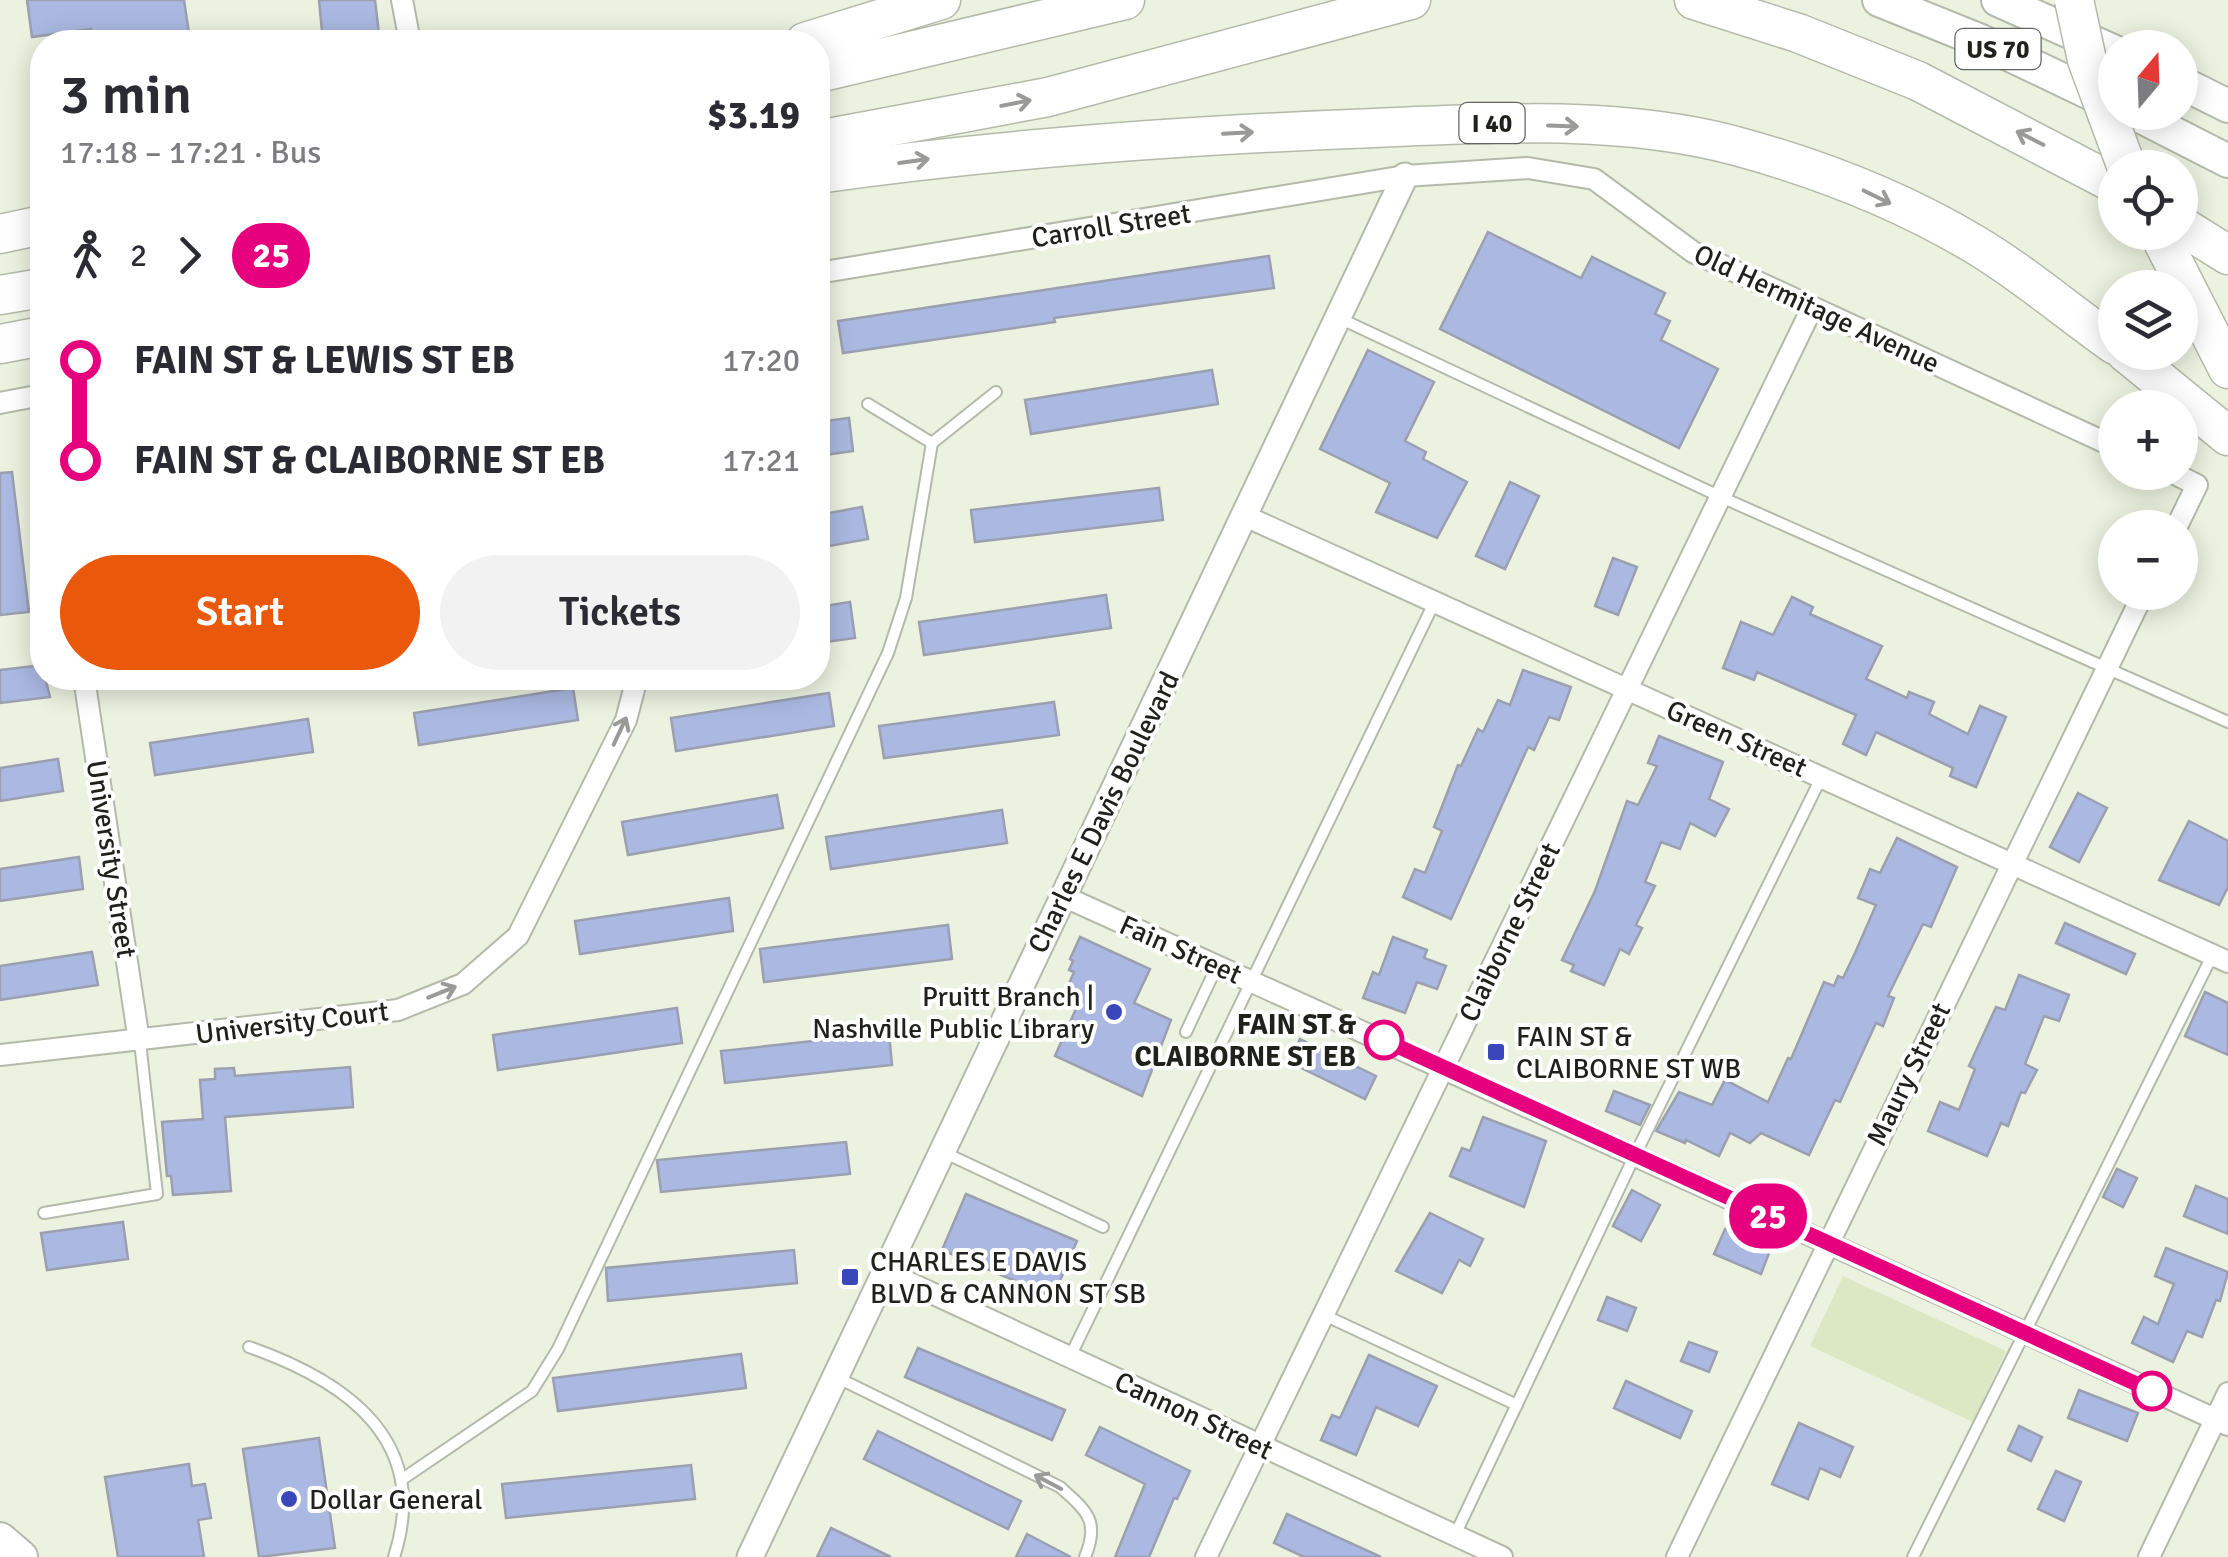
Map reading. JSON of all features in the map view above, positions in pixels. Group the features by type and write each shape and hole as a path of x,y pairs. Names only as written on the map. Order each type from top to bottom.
{"highway":[{"path":"830,34 941,0"},
{"path":"830,70 1125,0"},
{"path":"830,138 1048,96 1410,0"},
{"path":"1694,0 1798,33 1918,82 2098,175"},
{"path":"2074,0 2088,60 2121,150"},
{"name":"I 40","path":"830,172 973,152 1228,133 1494,123 1631,129 1735,146 1855,186 1974,244 2098,333"},
{"path":"0,234 30,228"},
{"path":"2198,237 2228,256"},
{"path":"2166,250 2228,369"},
{"path":"0,295 30,290"},
{"path":"0,344 30,338"},
{"path":"2147,370 2228,436"}],"main road":[{"name":"US 70","path":"1878,0 1981,41 2098,96"},
{"name":"US 70","path":"1998,0 2098,44"},
{"path":"2198,91 2228,106"},
{"path":"2167,130 2228,161"},
{"path":"0,1539 20,1557"}],"street":[{"path":"402,0 408,30"},
{"name":"Old Hermitage Avenue","path":"1405,176 1528,168 1594,179 1693,252 2098,439"},
{"name":"Carroll Street","path":"830,272 1405,176"},
{"name":"Charles E Davis Boulevard","path":"750,1557 1405,176"},
{"name":"Claiborne Street","path":"1206,1557 1812,308"},
{"path":"0,402 30,398"},
{"name":"Green Street","path":"1245,516 2220,958"},
{"name":"Maury Street","path":"1677,1557 2135,610"},
{"name":"University Street","path":"86,690 140,1041"},
{"name":"University Court","path":"0,1055 398,1010 463,984 518,936 626,720 634,690"},
{"name":"Fain Street","path":"1063,896 2222,1422"},
{"name":"Cannon Street","path":"886,1272 1502,1557"},
{"path":"2149,1557 2222,1422 2228,1393"}],"lane":[{"path":"1338,318 1721,497 2228,722"},
{"path":"401,1480 532,1391 558,1348 888,653 906,598 932,444 996,392"},
{"path":"868,404 932,444"},
{"path":"1070,1357 1435,602"},
{"path":"1455,1535 1635,1155 1822,776"},
{"path":"1913,1557 2220,958"},
{"path":"1186,1032 1218,966"},
{"path":"44,1212 156,1194 140,1041"},
{"path":"942,1152 1103,1228"},
{"path":"1323,1315 1517,1405"},
{"path":"249,1347 300,1365 343,1390 380,1428 401,1480 402,1533 394,1557"},
{"path":"836,1377 1060,1487 1082,1506 1094,1533 1085,1557"}],"green space":[{"path":"1843,1276 2006,1351 1973,1422 1810,1346"}],"building":[{"path":"27,0 184,0 188,30 91,29 31,30"},
{"path":"319,0 375,0 379,30 322,30"},
{"path":"1488,232 1581,278 1592,257 1665,293 1655,314 1670,321 1661,340 1718,369 1679,448 1440,329"},
{"path":"1269,256 1274,288 1054,318 1055,322 843,353 838,321"},
{"path":"1368,350 1434,382 1405,441 1426,452 1423,459 1467,482 1437,538 1376,512 1390,483 1320,449"},
{"path":"1212,370 1218,404 1031,434 1025,400"},
{"path":"849,418 853,451 830,454 830,420"},
{"path":"12,472 29,612 0,615 0,473"},
{"path":"1510,482 1539,496 1505,569 1476,556"},
{"path":"1159,488 1163,520 975,542 971,510"},
{"path":"862,507 868,539 830,546 830,513"},
{"path":"1613,558 1637,567 1618,615 1595,606"},
{"path":"1106,595 1111,628 924,655 919,622"},
{"path":"1792,597 1813,607 1810,614 1882,646 1866,679 1907,698 1909,692 1934,702 1929,714 1968,734 1980,706 2006,717 1976,787 1950,776 1953,768 1876,732 1866,755 1843,744 1856,715 1757,672 1754,680 1723,668 1741,622 1773,635"},
{"path":"850,602 855,638 830,641 830,605"},
{"path":"30,666 30,690 48,690 50,697 0,703 0,670"},
{"path":"1523,670 1571,687 1559,720 1549,717 1534,750 1528,747 1451,919 1403,897 1415,869 1425,873 1442,831 1434,827 1458,765 1461,766 1478,729 1483,732 1498,700 1510,705"},
{"path":"573,690 578,720 419,745 414,713"},
{"path":"829,693 834,726 676,751 671,718"},
{"path":"1054,702 1059,735 884,758 879,726"},
{"path":"308,719 313,752 155,775 150,743"},
{"path":"1659,736 1723,762 1709,799 1729,809 1715,836 1690,823 1680,849 1661,842 1645,882 1655,886 1636,925 1642,928 1629,954 1620,949 1604,985 1571,971 1574,965 1562,960 1595,891 1627,801 1638,805 1657,766 1648,763"},
{"path":"58,759 63,791 0,801 0,768"},
{"path":"2078,793 2107,808 2079,862 2050,847"},
{"path":"777,795 783,828 628,855 622,822"},
{"path":"1002,810 1007,843 831,869 826,837"},
{"path":"2189,821 2228,841 2228,887 2219,905 2159,880"},
{"path":"1897,838 1957,867 1931,927 1923,924 1888,996 1894,998 1883,1026 1876,1023 1840,1102 1835,1100 1809,1155 1761,1133 1750,1143 1730,1133 1719,1156 1656,1131 1679,1092 1712,1105 1725,1080 1768,1102 1824,982 1834,986 1838,976 1843,978 1876,905 1858,898 1870,869 1880,873"},
{"path":"79,857 83,889 0,901 0,869"},
{"path":"729,898 733,931 580,954 575,921"},
{"path":"2065,923 2135,954 2126,974 2056,943"},
{"path":"948,925 952,959 764,982 760,949"},
{"name":"Pruitt Branch | Nashville Public Library","path":"1080,937 1150,969 1134,1003 1171,1020 1142,1096 1055,1056 1079,1002 1064,995 1074,972 1069,970 1073,961 1070,959"},
{"path":"1393,937 1427,950 1424,958 1446,966 1437,989 1417,982 1405,1013 1363,998 1373,972 1379,975"},
{"path":"92,952 98,985 0,1000 0,966"},
{"path":"2019,975 2069,995 2059,1021 2044,1016 2025,1064 2037,1070 2025,1093 2021,1092 2008,1126 2001,1123 1987,1156 1928,1131 1940,1102 1959,1110 1975,1069 1969,1066 1996,1007 2005,1010"},
{"path":"2205,992 2228,1003 2228,1055 2185,1036"},
{"path":"677,1008 682,1043 498,1070 493,1035"},
{"path":"889,1033 892,1065 725,1083 721,1051"},
{"path":"1300,1039 1376,1076 1365,1099 1289,1062"},
{"path":"350,1067 353,1107 225,1117 231,1191 173,1195 171,1176 167,1176 162,1122 203,1119 200,1080 215,1079 215,1069 234,1068 235,1076"},
{"path":"1614,1091 1650,1105 1640,1125 1606,1111"},
{"path":"1483,1117 1546,1141 1524,1207 1450,1176 1462,1148 1470,1151"},
{"path":"846,1142 850,1174 661,1192 657,1160"},
{"path":"2117,1169 2137,1178 2123,1207 2103,1197"},
{"path":"2196,1186 2228,1199 2228,1234 2184,1216"},
{"path":"1632,1190 1660,1205 1641,1241 1613,1226"},
{"path":"966,1194 1077,1241 1053,1297 942,1250"},
{"path":"1430,1213 1483,1239 1470,1266 1459,1260 1442,1293 1396,1271"},
{"path":"123,1222 128,1259 47,1270 41,1233"},
{"path":"1725,1229 1771,1248 1761,1274 1714,1254"},
{"path":"2166,1248 2228,1272 2220,1301 2216,1300 2202,1337 2187,1331 2173,1362 2132,1343 2144,1317 2158,1324 2174,1284 2155,1276"},
{"path":"794,1250 797,1283 608,1301 606,1268"},
{"path":"1607,1297 1636,1308 1627,1331 1598,1320"},
{"path":"1689,1342 1717,1352 1709,1372 1681,1361"},
{"path":"918,1348 1065,1410 1052,1440 905,1377"},
{"path":"741,1354 746,1388 558,1411 553,1378"},
{"path":"1369,1355 1437,1386 1418,1426 1376,1407 1356,1455 1321,1440 1332,1415 1340,1418"},
{"path":"1626,1381 1692,1411 1680,1438 1614,1408"},
{"path":"2079,1390 2138,1413 2127,1441 2068,1418"},
{"path":"1799,1423 1853,1447 1840,1477 1820,1468 1808,1499 1772,1484"},
{"path":"2019,1426 2042,1437 2031,1461 2008,1450"},
{"path":"1100,1427 1190,1471 1149,1557 1115,1557 1145,1484 1086,1455"},
{"path":"878,1431 1021,1501 1008,1529 864,1459"},
{"name":"Dollar General","path":"319,1438 335,1548 259,1557 243,1449"},
{"path":"189,1464 192,1486 205,1484 211,1518 198,1520 204,1557 118,1557 105,1477"},
{"path":"691,1465 695,1499 506,1518 502,1484"},
{"path":"2056,1471 2081,1482 2064,1521 2038,1509"},
{"path":"1287,1514 1381,1557 1304,1557 1274,1543"},
{"path":"831,1528 891,1557 817,1557"},
{"path":"1027,1534 1071,1557 1016,1557"}],"bus line":[{"name":"25","path":"1384,1040 2152,1391"}],"place":[{"name":"Pruitt Branch | Nashville Public Library","path":"1114,1012"},
{"name":"FAIN ST & CLAIBORNE ST EB","path":"1384,1040"},
{"name":"FAIN ST & CLAIBORNE ST WB","path":"1496,1052"},
{"name":"CHARLES E DAVIS BLVD & CANNON ST SB","path":"850,1277"},
{"name":"Dollar General","path":"289,1499"}]}
